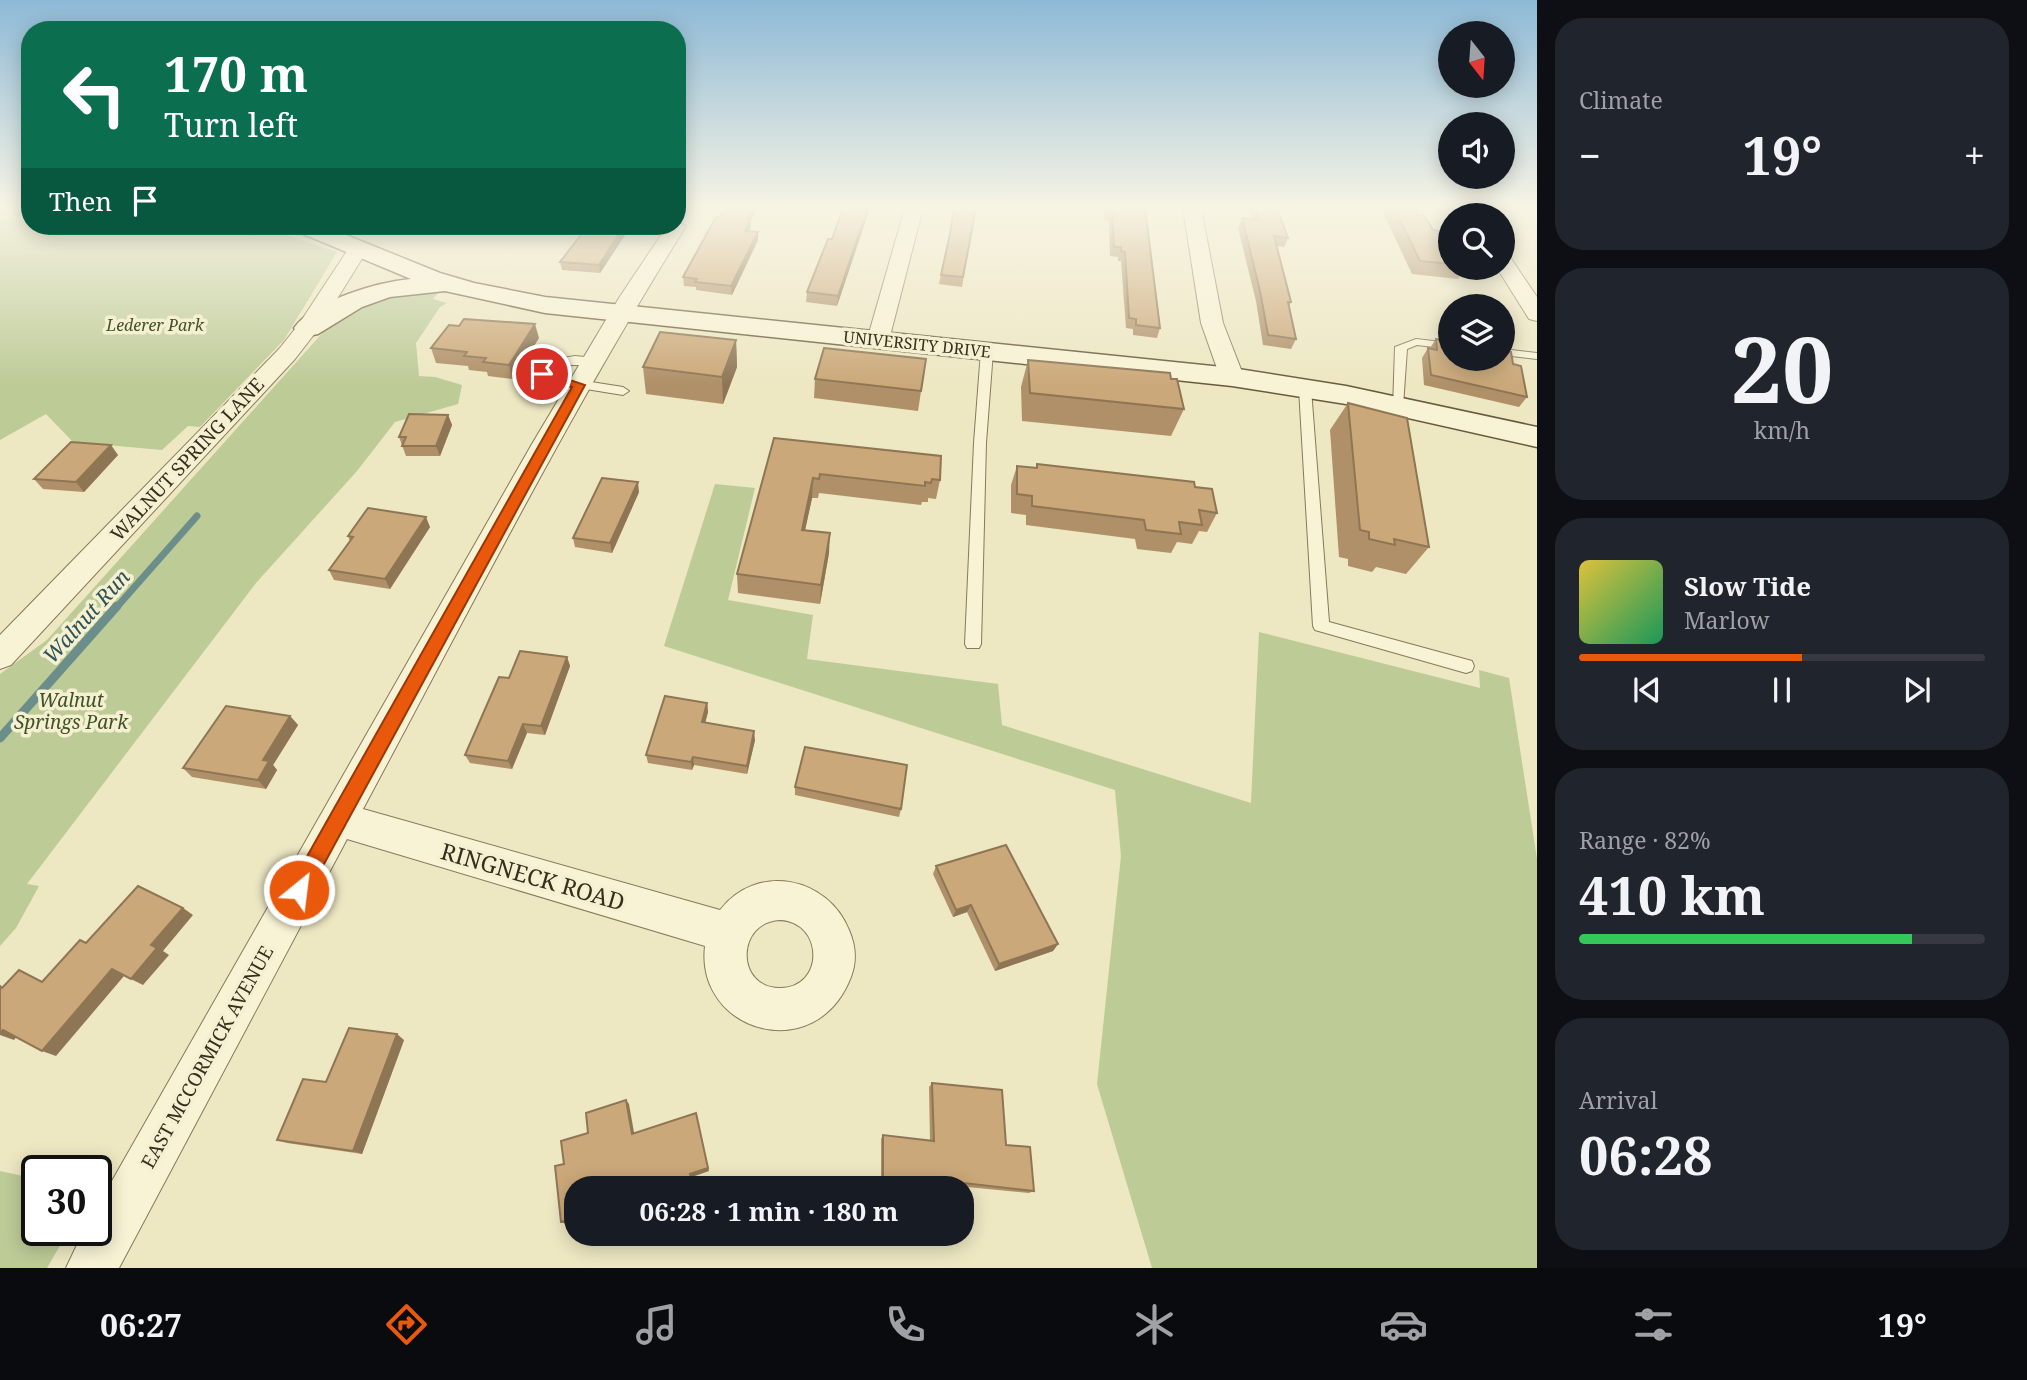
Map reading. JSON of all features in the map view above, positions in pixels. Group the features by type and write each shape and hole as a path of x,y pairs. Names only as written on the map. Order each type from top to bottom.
{"main road":[{"name":"UNIVERSITY DRIVE","path":"400,267 454,285 545,305 620,315 1232,377 1397,406 1537,438"},
{"path":"308,328 342,305 373,293 413,285 454,285"}],"street":[{"name":"WALNUT SPRING LANE","path":"0,656 228,417 308,328 346,267"},
{"name":"EAST MCCORMICK AVENUE","path":"91,1268 337,819 587,373 650,267"},
{"path":"878,340 898,267"},
{"path":"1202,267 1212,323 1232,377"},
{"path":"1515,280 1537,314"},
{"name":"RINGNECK ROAD","path":"337,819 729,933"}],"lane":[{"path":"1397,406 1401,347 1416,342 1438,345"},
{"path":"973,644 980,443 987,351"},
{"path":"1515,353 1537,356"},
{"path":"587,373 623,391"},
{"path":"1305,389 1321,626 1466,666"}],"green space":[{"name":"Lederer Park","path":"0,267 328,267 284,340 200,427 188,426 162,450 73,442 46,414 0,440"},
{"name":"Walnut Springs Park","path":"420,289 439,292 433,299 447,303 440,307 416,343 419,376 435,377 462,385 458,404 395,422 357,471 256,583 27,884 39,886 16,928 0,946 0,674 47,640 335,319 355,304"},
{"path":"715,484 755,488 728,600 813,615 807,659 998,684 1002,725 1251,803 1259,632 1480,688 1479,670 1509,678 1537,859 1537,1268 1152,1268 1097,1084 1121,856 1115,790 664,646"},
{"path":"0,1171 21,1176 21,1246 60,1246 47,1268 0,1268"}],"building":[{"path":"688,267 740,267 731,286 695,282 697,279 683,277"},
{"path":"817,267 848,267 838,296 807,292"},
{"path":"943,267 965,267 963,277 941,275"},
{"path":"1126,267 1152,267 1160,328 1136,325 1136,319 1129,318"},
{"path":"1254,267 1282,267 1291,302 1288,302 1296,339 1268,335"},
{"path":"464,319 535,324 509,365 483,362 486,358 464,356 467,352 431,348 449,325 459,326"},
{"path":"660,332 736,340 722,377 643,367"},
{"path":"1436,339 1438,339 1438,371 1515,371 1515,364 1521,366 1527,397 1431,375 1428,348 1437,350"},
{"path":"824,348 926,359 921,391 815,379"},
{"path":"1028,360 1170,373 1171,379 1177,379 1184,409 1030,393"},
{"path":"1348,403 1407,418 1429,547 1394,539 1395,545 1369,539 1369,532 1360,530"},
{"path":"409,414 448,415 436,446 402,446 406,437 399,437"},
{"path":"774,438 941,456 940,480 932,479 931,483 925,482 925,486 820,474 819,479 813,478 802,530 830,533 821,585 737,574"},
{"path":"71,442 111,445 76,482 34,479"},
{"path":"1037,464 1194,482 1195,487 1212,489 1217,513 1199,510 1202,525 1179,522 1181,534 1146,530 1144,520 1032,506 1032,496 1017,494 1017,466 1037,468"},
{"path":"602,478 638,482 610,543 573,538"},
{"path":"368,508 426,517 385,579 329,570 353,537 348,536"},
{"path":"520,651 567,657 541,726 523,724 508,761 465,755 499,677 509,678"},
{"path":"665,696 707,703 702,722 754,731 747,766 693,757 691,762 646,755"},
{"path":"226,706 290,716 263,760 269,761 258,780 183,768"},
{"path":"805,747 907,765 901,809 795,787"},
{"path":"1006,845 1058,944 999,964 971,905 956,910 936,866"},
{"path":"138,886 183,908 151,945 157,948 131,979 112,969 42,1051 3,1030 0,1033 0,986 2,988 19,970 42,982 80,940 86,943"},
{"path":"349,1028 397,1034 353,1151 277,1140 303,1079 326,1082"},
{"path":"932,1083 1002,1090 1006,1145 1030,1147 1034,1191 974,1184 974,1176 883,1176 883,1135 934,1141"},
{"path":"626,1100 632,1134 696,1113 708,1168 690,1176 564,1176 564,1221 561,1222 555,1166 564,1164 561,1141 588,1133 586,1113"}],"waterway":[{"name":"Walnut Run","path":"116,608 197,516"},
{"name":"Walnut Run","path":"0,738 117,606"}],"route":[{"path":"299,890 579,385 549,379 542,374"}]}
